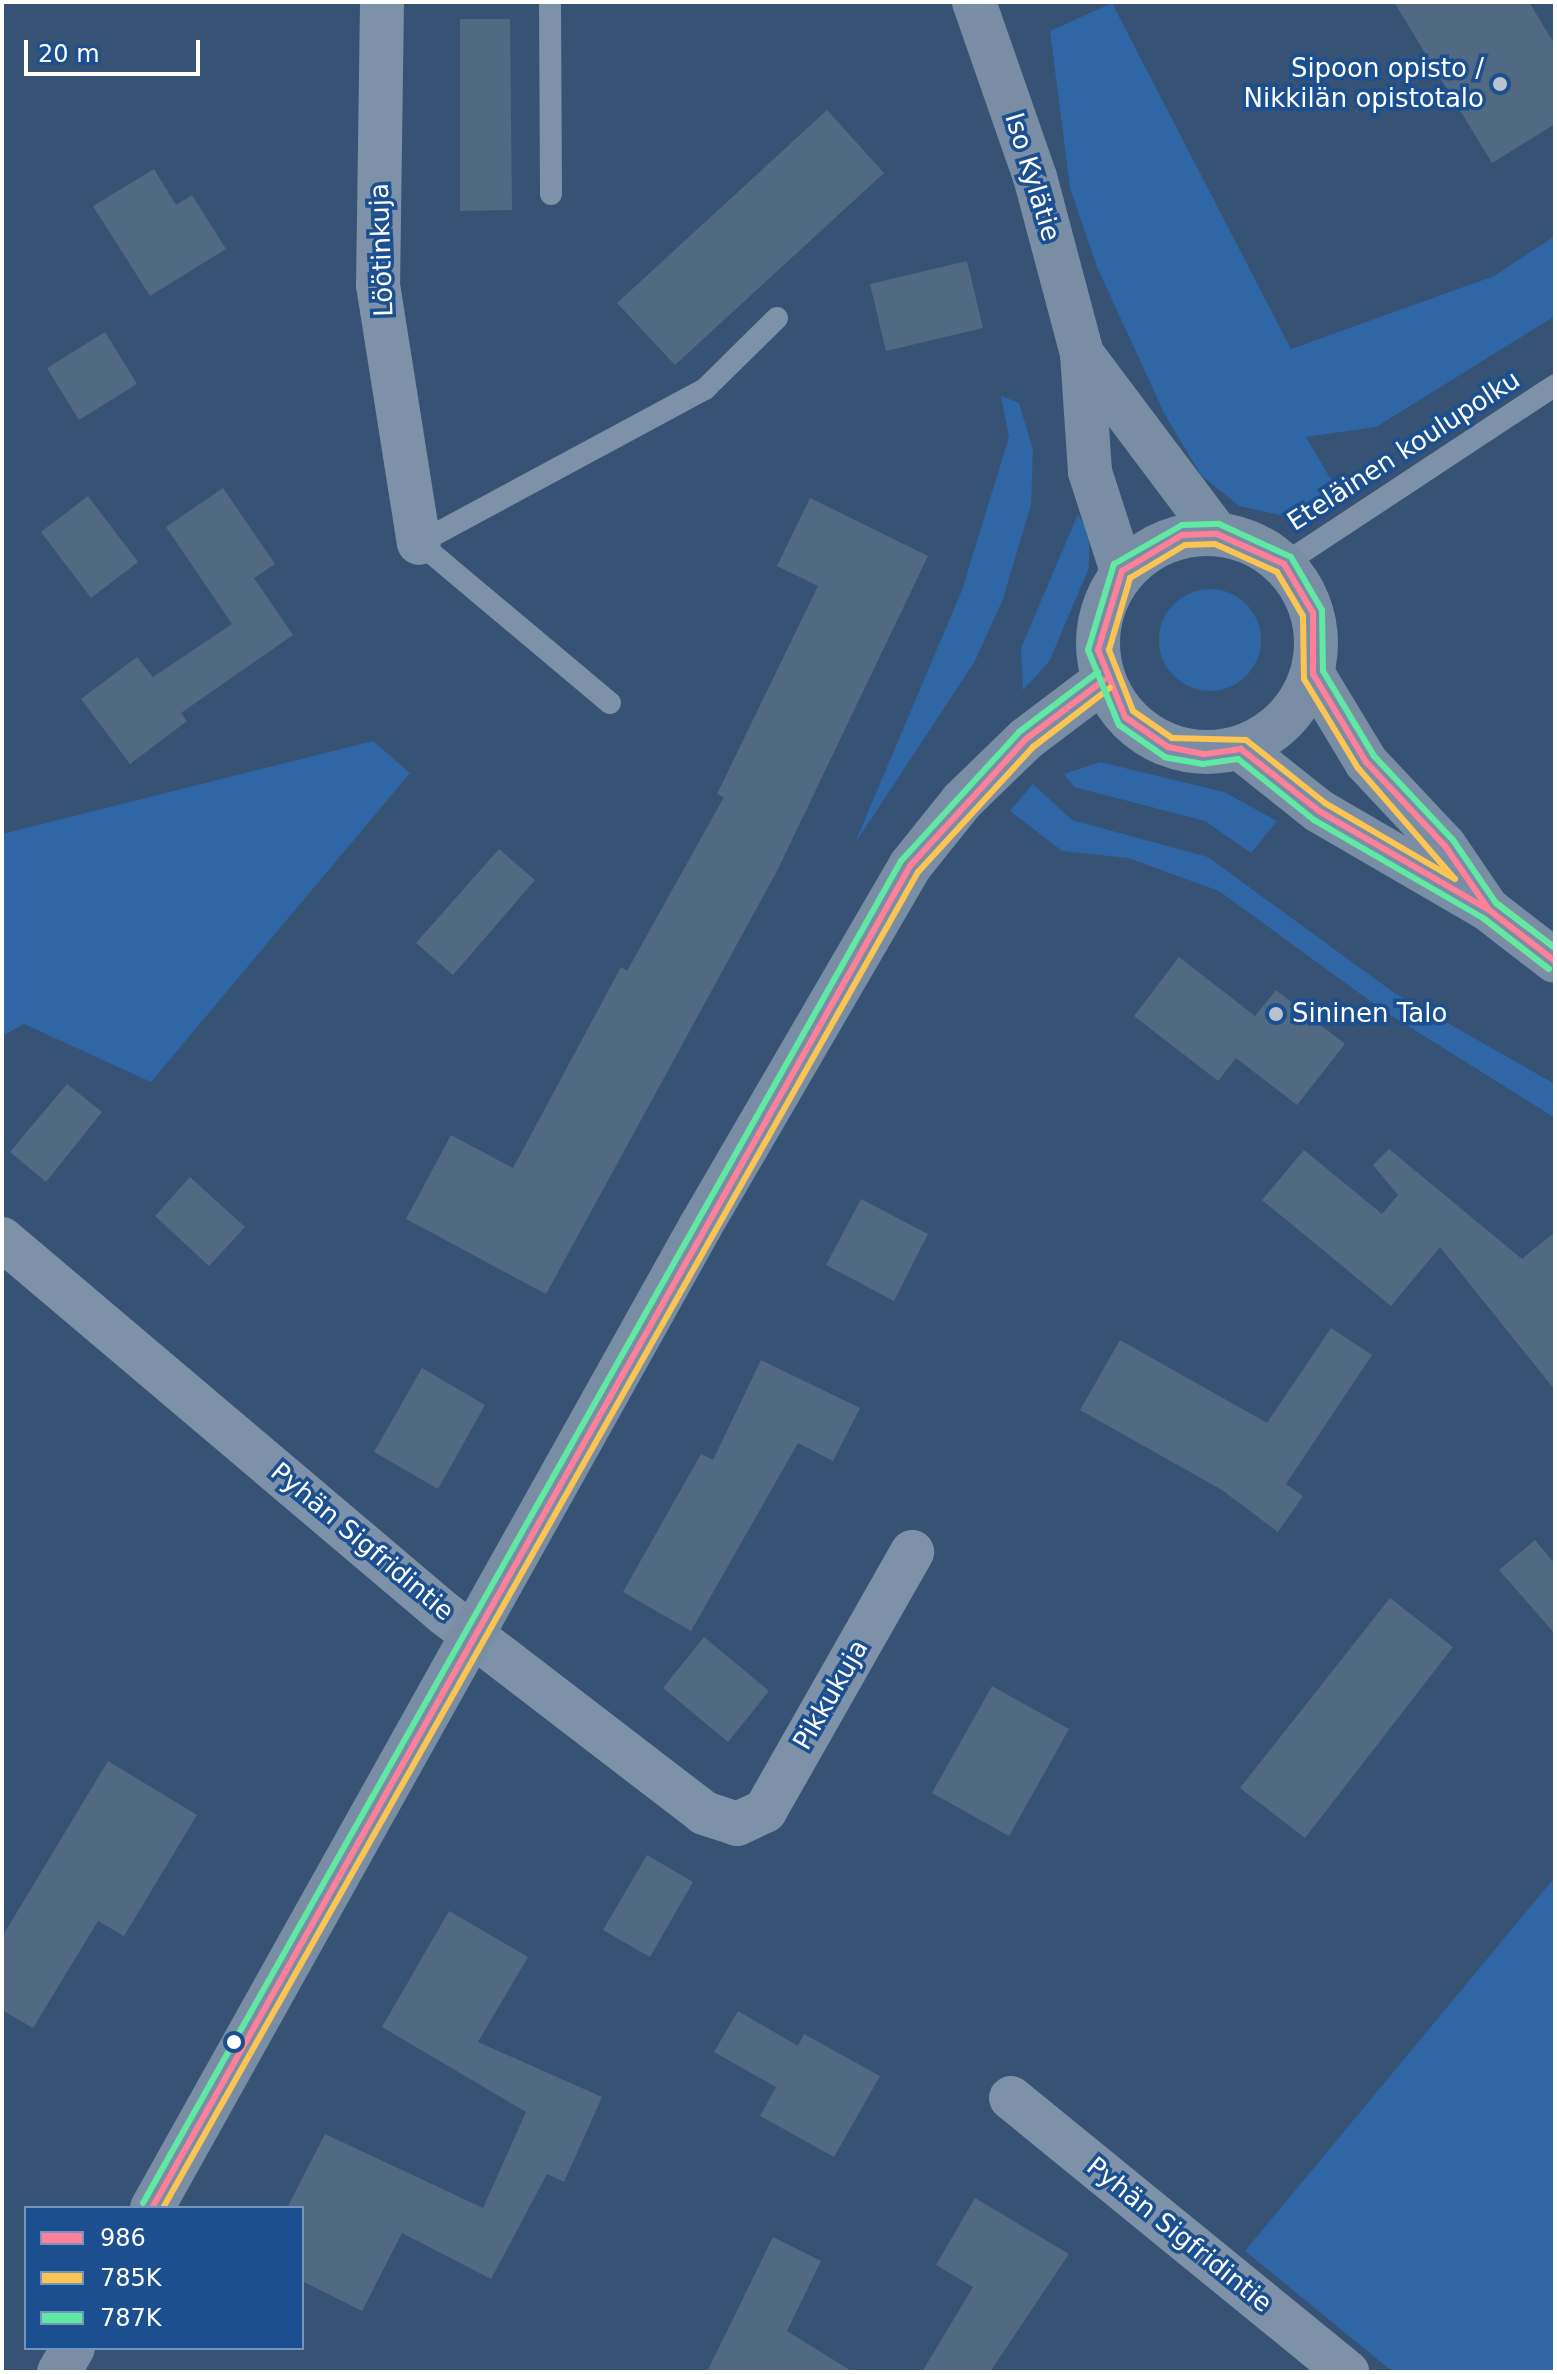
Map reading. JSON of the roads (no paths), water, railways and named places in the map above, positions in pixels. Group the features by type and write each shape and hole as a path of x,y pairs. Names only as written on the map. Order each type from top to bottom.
{"street":[{"name":"Löötinkuja","path":"382,2 378,285 419,543"},
{"name":"Iso Kylätie","path":"974,2 1035,177 1082,354 1090,472 1122,571"},
{"name":"Iso Kylätie","path":"1082,354 1217,534"},
{"path":"1313,674 1275,730 1241,749 1204,754 1168,747 1125,717 1104,680 1101,622 1122,571 1182,535 1217,534 1284,564 1313,613 1313,674 1366,762 1445,846 1489,910"},
{"path":"153,2206 473,1633 910,866 973,791 1104,680"},
{"path":"1241,749 1319,811 1489,910 1555,961"},
{"name":"Pyhän Sigfridintie","path":"2,1239 473,1633 704,1813 737,1824"},
{"name":"Pikkukuja","path":"737,1824 765,1811 912,1552"},
{"name":"Pyhän Sigfridintie","path":"1011,2098 1347,2372"},
{"path":"59,2372 72,2350"}],"lane":[{"path":"550,2 551,194"},
{"path":"610,703 419,543 705,389 777,318"},
{"name":"Eteläinen koulupolku","path":"1284,564 1555,385"}],"place":[{"name":"Sipoon opisto / Nikkilän opistotalo","path":"1500,84"},
{"name":"Sininen Talo","path":"1276,1014"}]}
